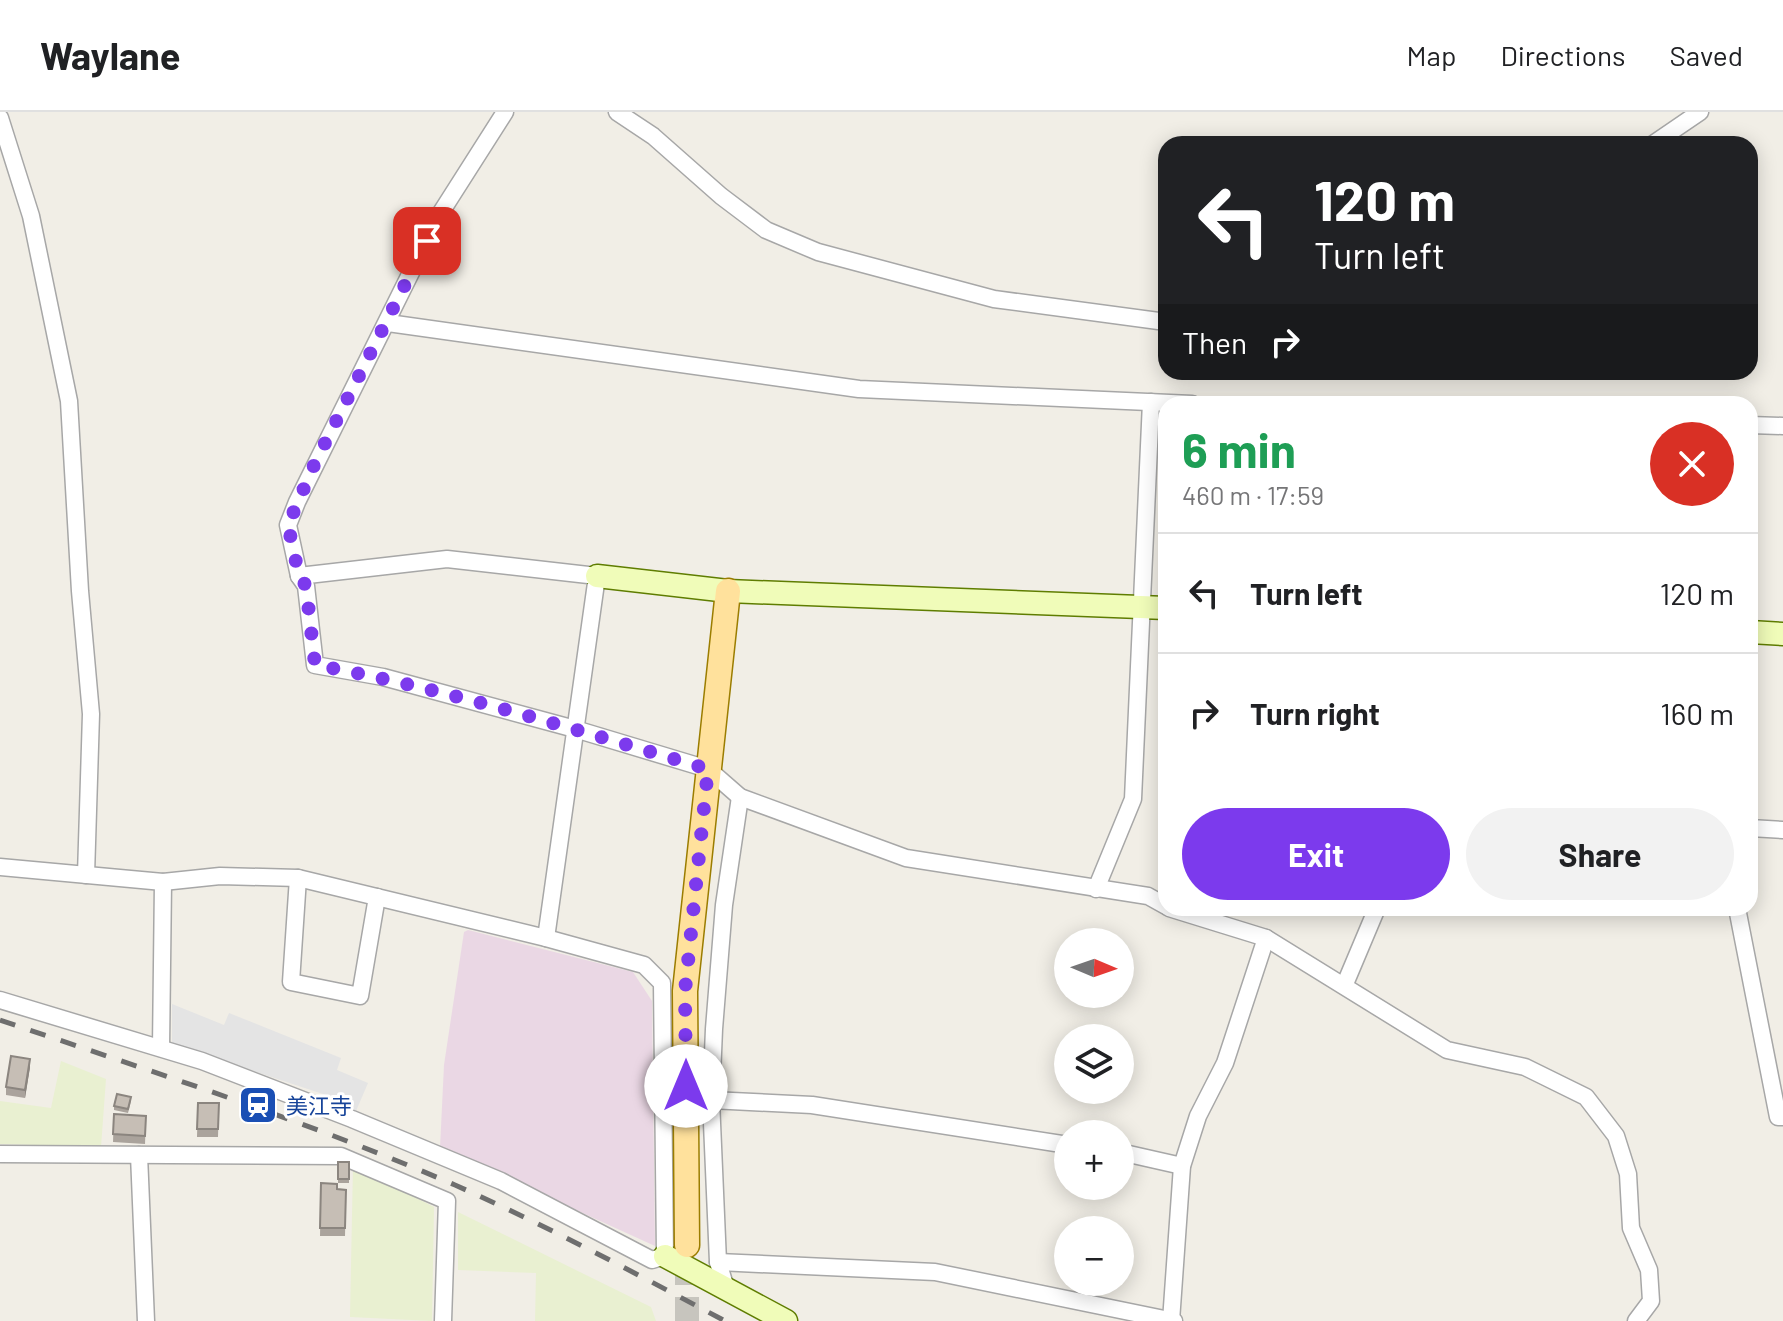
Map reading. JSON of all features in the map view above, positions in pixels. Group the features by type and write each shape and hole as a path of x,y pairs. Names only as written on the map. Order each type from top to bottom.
{"main road":[{"path":"687,1245 685,991 728,591"}],"street":[{"path":"505,112 440,214 388,323 315,463 288,525 299,576 306,586 315,665 383,677 708,769 740,797 906,858 1148,896 1158,902"},
{"path":"617,112 653,136 721,196 766,230 807,248 875,270 994,299 1158,321"},
{"path":"1665,136 1700,112"},
{"path":"0,118 31,216 69,401 91,714 86,875"},
{"path":"388,323 847,388 1158,402"},
{"path":"1096,889 1133,799 1151,402"},
{"path":"1758,425 1783,426"},
{"path":"299,576 447,559 728,591 1158,608"},
{"path":"546,938 597,576"},
{"path":"1758,632 1783,634"},
{"path":"725,1285 718,1262 711,1100 724,905 740,797"},
{"path":"1758,828 1783,830"},
{"path":"0,867 163,882 220,876 298,878 644,965 662,983 665,1256"},
{"path":"298,878 291,982 360,996 377,897"},
{"path":"161,1048 163,882"},
{"path":"1196,916 1266,938 1310,967 1345,984 1447,1050 1525,1067 1586,1097 1616,1136 1628,1174 1631,1228 1649,1270 1651,1301 1636,1321"},
{"path":"1345,984 1374,916"},
{"path":"1739,916 1778,1117 1783,1117"},
{"path":"718,1262 935,1272 1172,1320 1182,1166 1198,1116 1225,1063 1266,938"},
{"path":"0,1000 161,1048 352,1119 501,1181 652,1260 665,1256 725,1285 786,1321"},
{"path":"711,1100 812,1105 1054,1143"},
{"path":"0,1154 341,1156 447,1201 443,1321"},
{"path":"139,1155 146,1321"},
{"path":"1134,1155 1182,1166"}],"shaded area":[{"path":"468,930 633,972 652,1001 655,1246 440,1148 444,1065 464,932"},
{"path":"172,1004 224,1025 229,1013 341,1058 337,1070 368,1083 356,1111 329,1096 172,1044"}],"green space":[{"path":"61,1061 106,1079 101,1147 0,1144 0,1101 51,1108"},
{"path":"353,1165 434,1207 432,1321 350,1317"},
{"path":"458,1212 651,1307 656,1321 535,1321 536,1273 458,1270"}],"building":[{"path":"11,1056 30,1059 25,1090 6,1087"},
{"path":"117,1094 131,1097 128,1109 114,1106"},
{"path":"198,1103 219,1103 218,1129 197,1129"},
{"path":"114,1114 146,1116 145,1136 113,1134"},
{"path":"338,1162 349,1162 349,1179 338,1179"},
{"path":"321,1183 337,1184 337,1189 346,1190 345,1228 320,1228"}],"tunnel":[{"path":"687,1247 687,1321"}],"railway":[{"path":"0,1020 229,1098 455,1185 524,1217 725,1321"}],"place":[{"name":"美江寺","path":"258,1105"}],"route":[{"path":"427,241 315,463 288,525 299,576 306,586 315,665 383,677 708,769 685,991 686,1086"}]}
